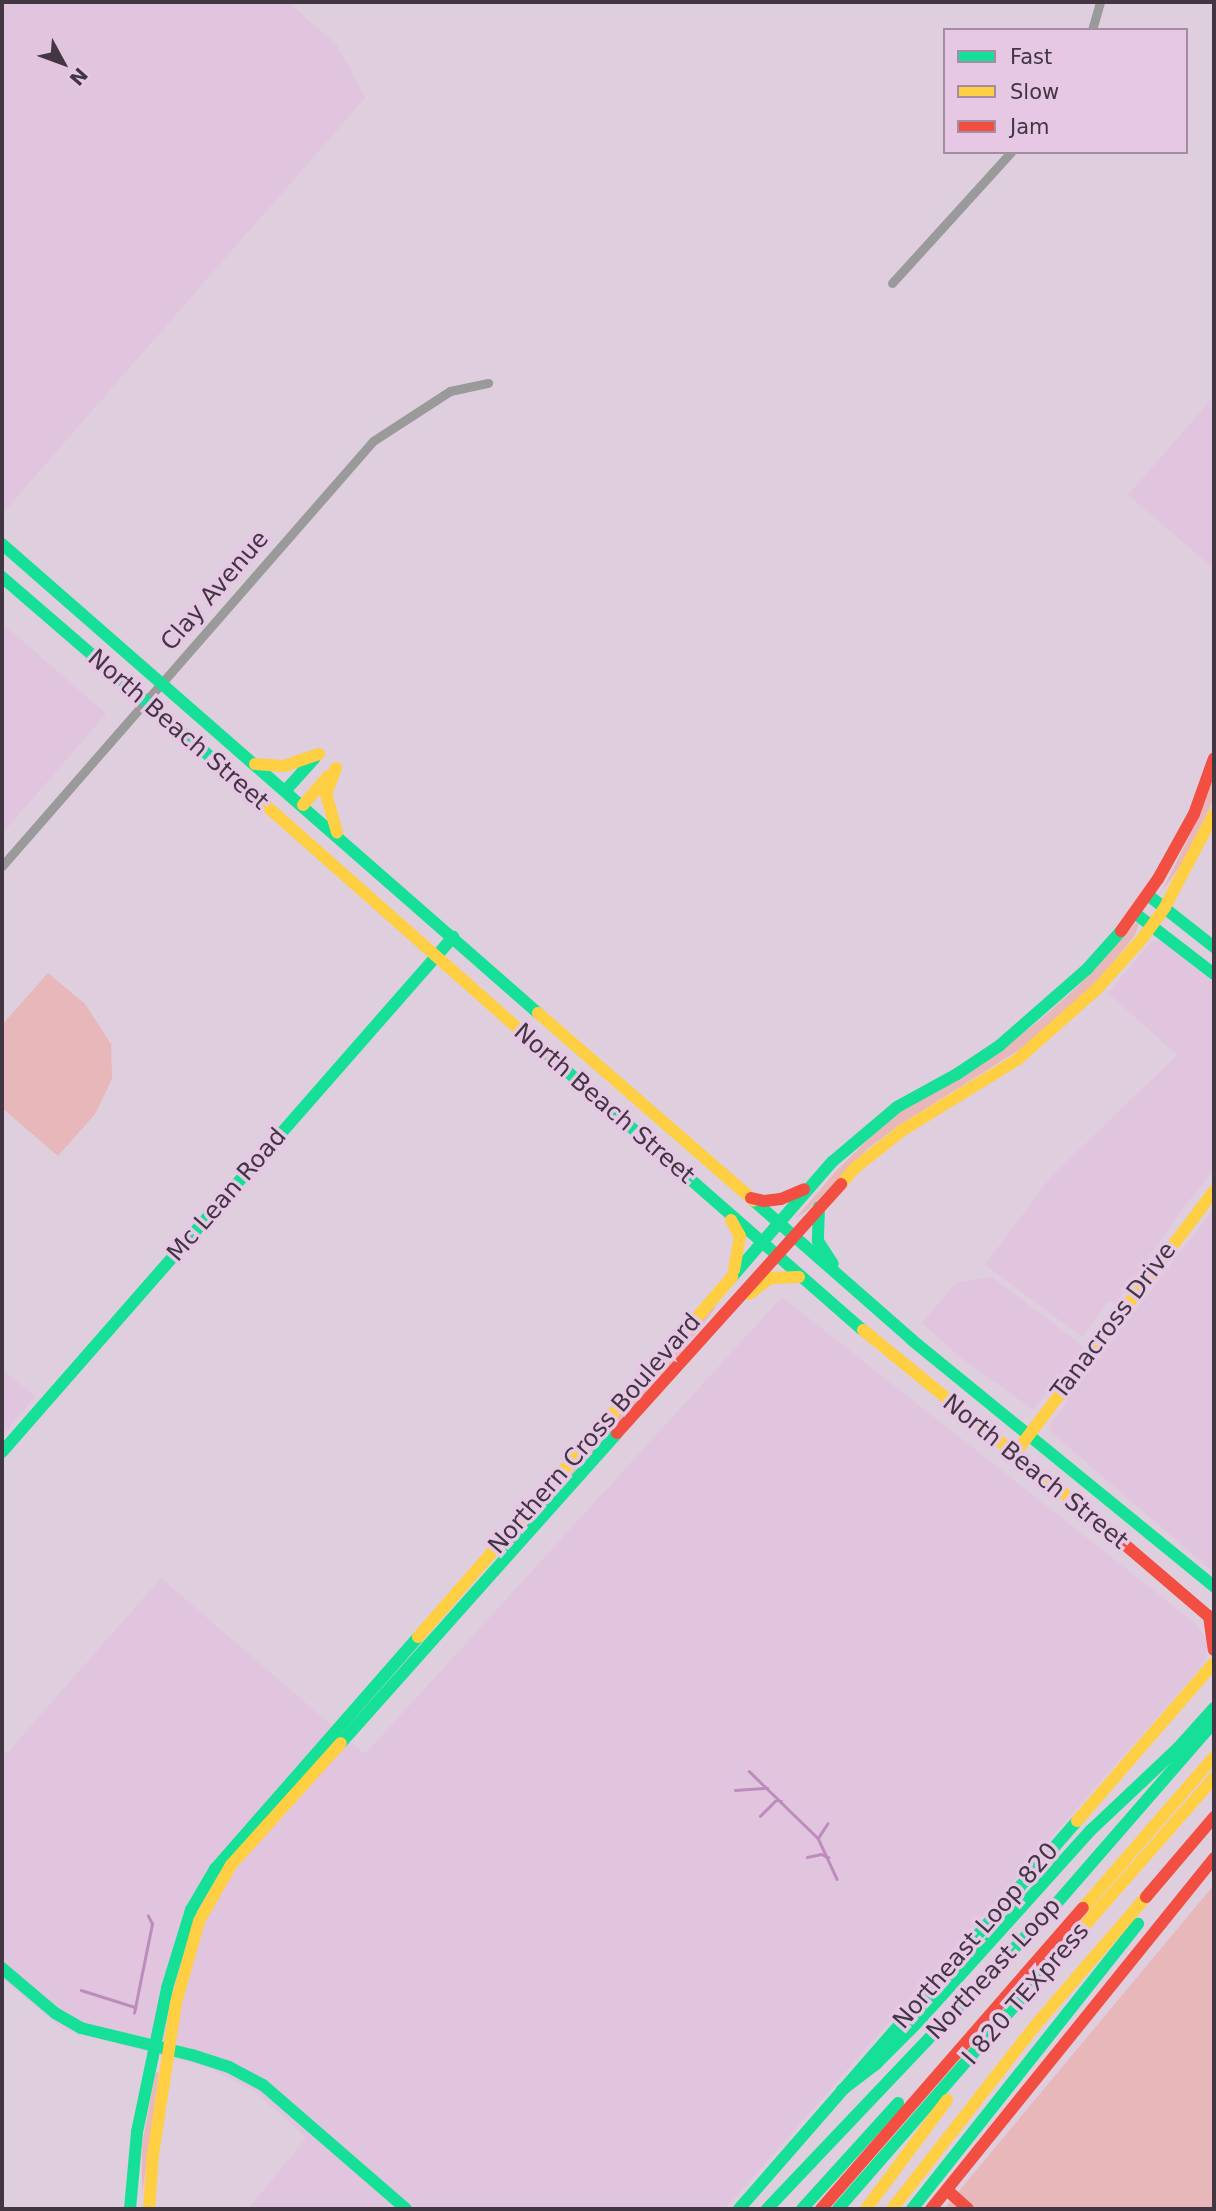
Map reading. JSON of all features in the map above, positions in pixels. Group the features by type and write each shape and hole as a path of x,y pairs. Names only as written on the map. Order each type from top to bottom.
{"main road":[{"name":"North Beach Street","path":"2,544 339,836 746,1197 958,1379 1030,1433 1214,1586"},
{"name":"North Beach Street","path":"2,577 799,1278 940,1395 1016,1452 1212,1618"},
{"path":"255,764 284,766 319,754 286,790"},
{"name":"Northern Cross Boulevard","path":"149,2209 162,2049 180,1939 191,1910 215,1869 336,1728 496,1550 732,1274 838,1156 897,1107 957,1074 1022,1027 1087,969 1136,914 1148,895 1194,814 1214,758"},
{"path":"303,805 336,768 326,794 339,836"},
{"name":"Northern Cross Boulevard","path":"131,2209 137,2132 193,1939 210,1900 231,1865 819,1207 876,1149 989,1081 1049,1034 1097,989 1152,926 1165,907 1214,814"},
{"path":"1148,895 1214,947"},
{"path":"1136,914 1214,974"},
{"name":"Mc Lean Road","path":"2,1452 453,937"},
{"path":"746,1197 764,1201 781,1199 813,1184"},
{"name":"Tanacross Drive","path":"1016,1452 1214,1191"},
{"path":"819,1207 818,1241 851,1287"},
{"path":"728,1213 740,1236 732,1274"},
{"path":"739,1298 770,1278 799,1278"},
{"path":"496,1550 506,1559"},
{"path":"1212,1618 1214,1659"},
{"name":"Northeast Loop 820","path":"739,2209 1214,1659"},
{"path":"842,2090 876,2064 918,2022 1091,1830 1178,1748 1214,1708"},
{"name":"Northeast Loop","path":"767,2209 1049,1912 1214,1722"},
{"name":"I 820 TEXpress","path":"821,2209 1214,1757"},
{"name":"I 820 TEXpress","path":"838,2209 1214,1778"},
{"path":"892,2209 1034,2027 1214,1817"},
{"path":"912,2209 1214,1830"},
{"path":"937,2207 947,2190 1214,1858"},
{"path":"866,2209 948,2099 1097,1925 1102,1908"},
{"path":"2,1968 55,2013 81,2028 229,2067 263,2085 406,2209"},
{"path":"802,2209 937,2062 959,2051"},
{"path":"947,2190 968,2209"}],"street":[{"path":"1092,28 1100,2"},
{"path":"892,283 1009,154"},
{"name":"Clay Avenue","path":"2,866 373,441 450,391 488,383"}],"shaded area":[{"path":"2,2 288,2 337,45 365,98 2,514"},
{"path":"1214,396 1214,569 1128,495"},
{"path":"2,623 106,714 2,834"},
{"path":"1214,768 1214,799 1184,861 1162,891 1196,823"},
{"path":"1136,923 1139,924 1135,935 1084,995 1025,1046 898,1126 867,1149 809,1209 796,1218 837,1170 876,1132 901,1111 986,1061 1040,1020 1077,987"},
{"path":"1162,941 1214,983 1214,1170 1187,1203 1115,1304 1109,1301 1082,1337 985,1265 1050,1178 1177,1055 1108,993 1151,942"},
{"path":"48,973 85,1004 111,1044 112,1079 95,1114 58,1156 2,1108 2,1025"},
{"path":"1214,1208 1214,1573 1050,1431 1052,1422 1071,1395"},
{"path":"992,1277 1084,1347 1033,1410 960,1357 922,1323 957,1282"},
{"path":"782,1297 1196,1624 1206,1639 1207,1653 1204,1664 725,2209 248,2209 306,2138 258,2094 207,2067 64,2030 2,1979 2,1749 7,1753 161,1578 365,1754"},
{"path":"713,1303 716,1307 673,1363 561,1487 595,1442"},
{"path":"2,1369 35,1397 2,1436"},
{"path":"1214,1885 1214,2209 944,2209"},
{"path":"156,2072 159,2073 142,2194 142,2144"}],"waterway":[{"path":"749,1771 818,1838 837,1879"},
{"path":"735,1790 767,1788"},
{"path":"760,1816 775,1801 782,1801"},
{"path":"818,1838 827,1824"},
{"path":"807,1857 821,1854 828,1857"},
{"path":"134,2013 152,1924 148,1916"},
{"path":"81,1990 135,2007"}],"traffic: fast":[{"path":"2,544 538,1013"},
{"path":"2,577 245,787"},
{"path":"286,790 314,759"},
{"path":"1148,895 1214,947"},
{"path":"1136,914 1214,974"},
{"path":"732,1277 832,1162 897,1107 957,1074 999,1046 1087,969 1121,931"},
{"path":"2,1452 453,937"},
{"path":"545,1052 863,1330"},
{"path":"754,1201 912,1340 1214,1586"},
{"path":"819,1207 818,1241 833,1264"},
{"path":"341,1743 617,1433"},
{"path":"130,2209 137,2132 167,1988 191,1910 215,1869 418,1637"},
{"path":"842,2090 876,2064 918,2022 1091,1830 1178,1748 1214,1708"},
{"path":"767,2209 1049,1912 1214,1722"},
{"path":"739,2209 1077,1821"},
{"path":"912,2209 1138,1924"},
{"path":"838,2209 1058,1956"},
{"path":"2,1968 55,2013 81,2028 192,2055 229,2067 263,2085 406,2209"},
{"path":"802,2209 898,2103"}],"traffic: slow":[{"path":"255,764 284,766 319,754"},
{"path":"336,768 326,794 337,832"},
{"path":"303,805 328,776"},
{"path":"245,787 545,1052"},
{"path":"841,1184 856,1167 903,1130 1017,1060 1097,989 1142,939 1165,907 1214,814"},
{"path":"538,1013 754,1201"},
{"path":"1016,1452 1214,1191"},
{"path":"731,1220 740,1236 734,1269"},
{"path":"418,1637 732,1277"},
{"path":"749,1294 770,1278 799,1277"},
{"path":"863,1330 1095,1519"},
{"path":"1077,1821 1214,1663"},
{"path":"149,2209 153,2155 176,2003 199,1921 231,1865 341,1743"},
{"path":"1083,1908 1214,1757"},
{"path":"1058,1956 1214,1778"},
{"path":"892,2209 1034,2027 1146,1897"},
{"path":"866,2209 947,2100"}],"traffic: jam":[{"path":"1121,931 1158,879 1194,814 1214,758"},
{"path":"617,1433 841,1184"},
{"path":"751,1198 764,1201 781,1199 804,1189"},
{"path":"1095,1519 1214,1621"},
{"path":"1209,1616 1214,1650"},
{"path":"1146,1897 1214,1817"},
{"path":"931,2209 1214,1858"},
{"path":"821,2209 1083,1908"},
{"path":"947,2190 968,2209"}]}
